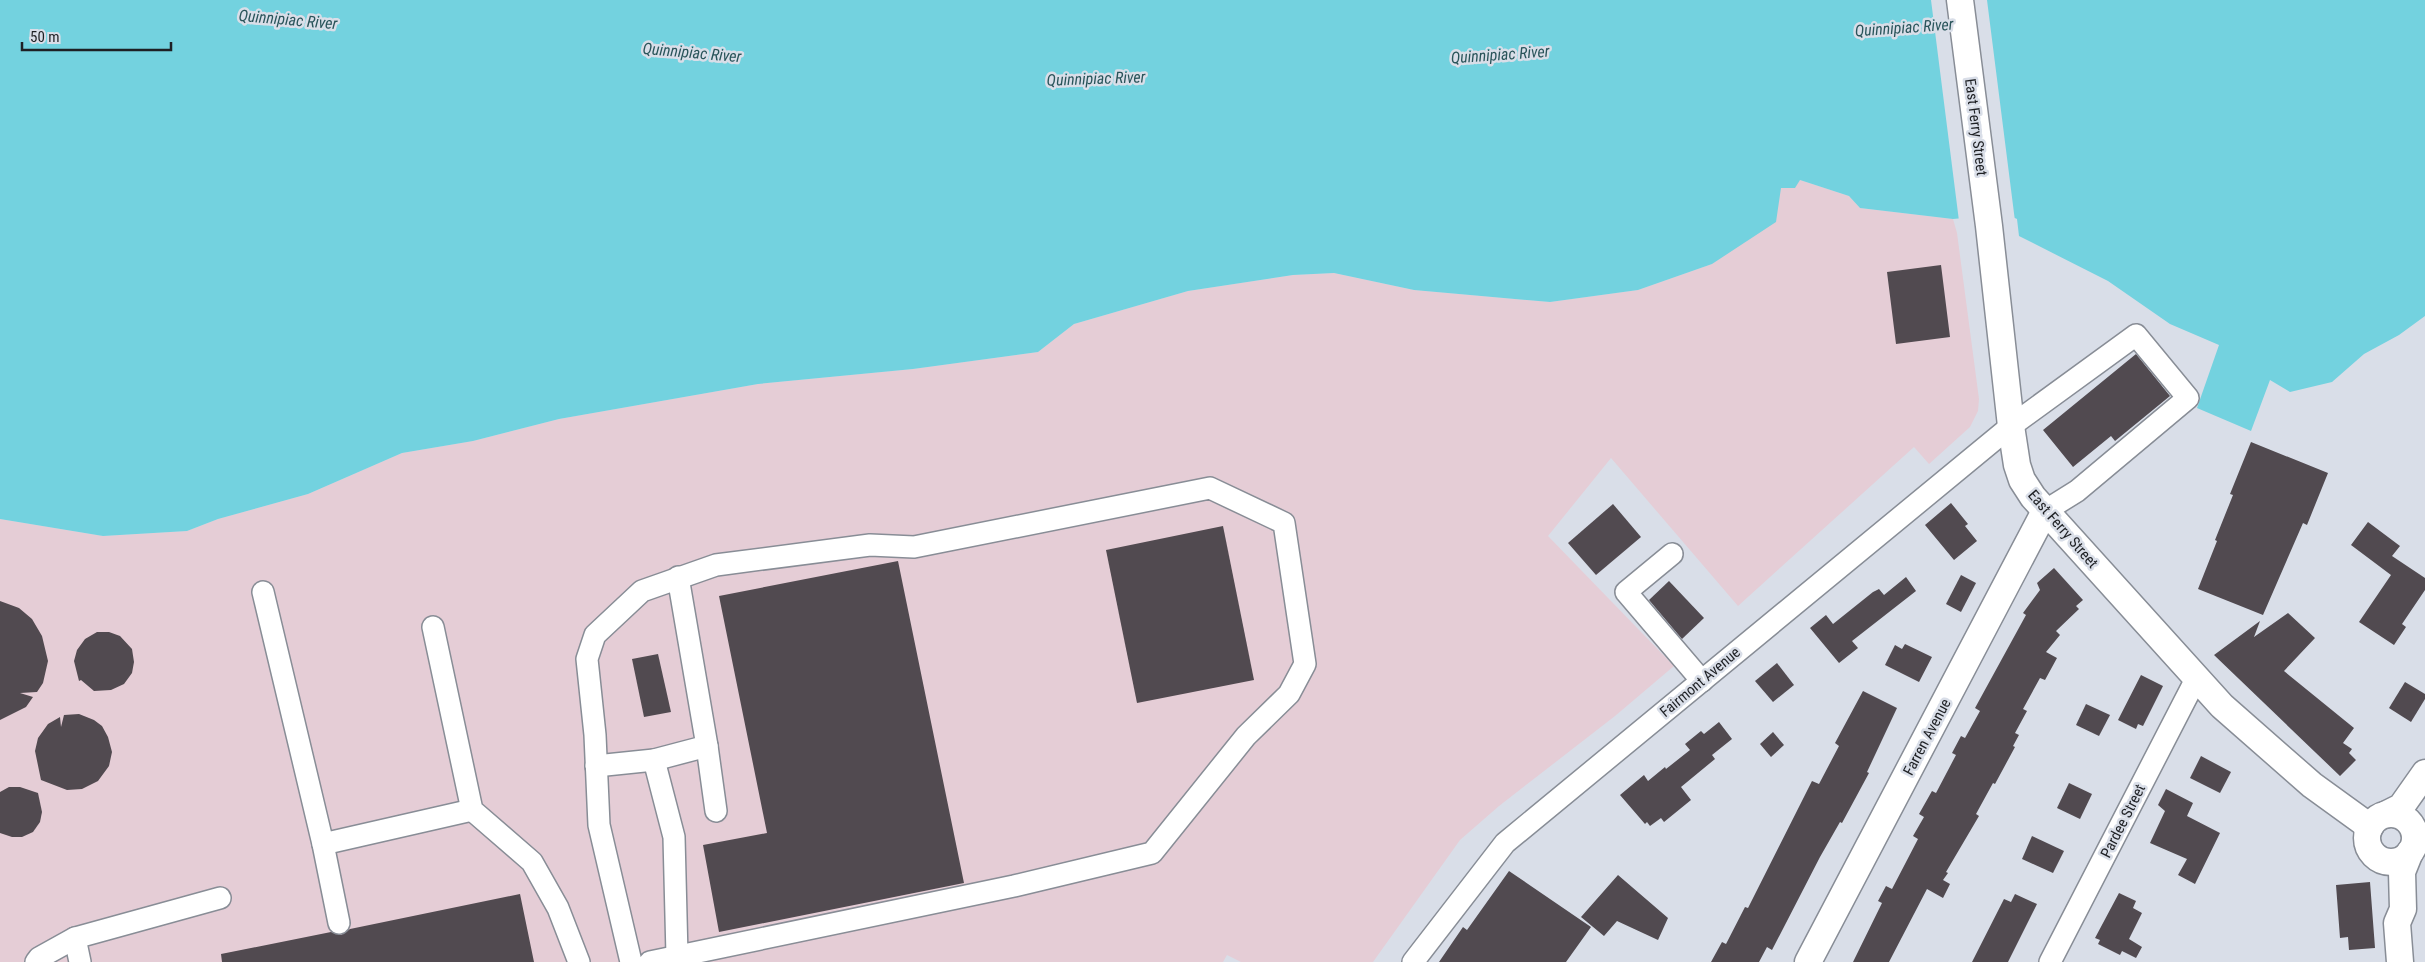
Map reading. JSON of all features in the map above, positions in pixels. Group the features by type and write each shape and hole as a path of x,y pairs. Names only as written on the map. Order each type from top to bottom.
{"main road":[{"name":"East Ferry Street","path":"1960,0 1989,226 2011,426 2017,464 2022,480 2045,511 2196,679 2260,741 2312,785 2378,820"},
{"name":"Farren Avenue","path":"1808,962 2045,511"},
{"path":"2397,923 2389,912 2385,872 2377,857 2370,850 2367,841 2378,820 2401,807 2425,773"},
{"path":"2400,962 2397,923 2403,909 2402,872 2412,843 2415,824 2425,800"},
{"path":"2377,857 2394,861 2403,858 2412,843 2411,826 2405,819 2397,815 2378,820"}],"street":[{"name":"Fairmont Avenue","path":"1414,962 1505,843 2011,426 2136,335 2188,398 2077,491 2045,511"},
{"path":"631,962 599,825 587,659 595,635 642,591 716,565 870,545 914,547 1210,488 1284,523 1305,664 1289,694 1246,736 1152,854 1014,886 650,962"},
{"path":"1672,554 1626,592 1702,681"},
{"path":"678,577 707,746 716,811"},
{"path":"264,592 324,844 339,923"},
{"path":"433,626 472,810 532,862 558,908 579,962"},
{"name":"Pardee Street","path":"2050,962 2196,679"},
{"path":"596,766 654,760 707,746"},
{"path":"654,760 674,837 677,956"},
{"path":"324,844 472,810"},
{"path":"36,962 39,958 75,938 220,898"},
{"path":"75,938 80,962"}],"shaded area":[{"path":"1800,180 1849,196 1860,208 1953,219 1957,233 1979,399 1978,411 1970,427 1929,464 1914,447 1738,606 1611,458 1548,536 1674,666 1615,716 1499,806 1460,840 1373,962 1241,962 1227,955 1223,962 0,962 0,519 103,536 187,531 218,519 308,494 402,453 473,441 559,419 758,384 913,369 1038,352 1074,324 1188,291 1293,275 1334,273 1414,290 1550,302 1638,290 1712,264 1781,188"}],"water":[{"name":"Quinnipiac River","path":"0,0 2425,0 2425,316 2399,335 2364,354 2332,382 2290,392 2270,380 2251,431 2197,408 2219,345 2170,324 2108,281 2019,236 2017,219 2006,214 1953,219 1860,208 1849,196 1800,180 1795,188 1781,188 1776,222 1712,264 1638,290 1550,302 1414,290 1334,273 1293,275 1188,291 1074,324 1038,352 913,369 758,384 559,419 473,441 402,453 308,494 218,519 187,531 103,536 0,519"}],"pier":[{"path":"1931,0 1987,0 2015,221 2006,216 1959,221"}],"building":[{"path":"1941,265 1950,337 1896,344 1887,272"},
{"path":"2136,354 2170,396 2115,441 2111,436 2073,467 2043,430"},
{"path":"2251,442 2328,473 2307,525 2303,523 2263,615 2198,589 2233,495 2230,494"},
{"path":"1951,503 1968,524 1965,526 1977,541 1954,560 1925,525"},
{"path":"1613,504 1641,537 1596,575 1568,543"},
{"path":"2368,522 2400,546 2392,556 2425,578 2425,590 2402,624 2406,627 2394,645 2359,622 2391,575 2351,545"},
{"path":"1223,526 1254,680 1137,703 1106,550"},
{"path":"898,561 964,883 719,932 703,845 767,833 719,596"},
{"path":"2054,568 2083,600 2076,606 2079,609 2056,631 2060,635 2046,652 2057,658 2045,680 2040,678 2023,709 2027,711 2015,733 2019,735 2013,746 2015,747 1995,784 1993,783 1976,814 1979,816 1946,872 1948,873 1943,880 1950,884 1943,898 1927,889 1889,962 1853,962 1882,903 1878,901 1886,886 1892,889 1918,839 1913,836 1924,817 1919,814 1932,791 1936,793 1956,755 1952,753 1961,736 1965,738 1980,711 1975,708 2026,615 2023,613 2040,590 2037,583"},
{"path":"1961,575 1976,583 1961,612 1946,604"},
{"path":"1906,577 1916,591 1852,641 1858,648 1839,663 1810,628 1826,615 1833,624 1873,592 1879,589 1884,595"},
{"path":"1669,581 1704,618 1682,639 1649,600"},
{"path":"0,601 19,608 32,619 42,636 48,661 43,683 37,692 20,693 33,697 26,707 0,720"},
{"path":"2288,613 2315,638 2284,671 2354,728 2343,743 2352,749 2349,753 2356,760 2340,776 2214,655 2260,621 2254,637"},
{"path":"97,632 109,632 120,636 132,649 134,662 132,673 124,684 111,690 94,691 81,680 79,681 74,661 77,650 85,639"},
{"path":"1905,644 1932,657 1919,682 1885,665 1895,645 1902,649"},
{"path":"658,654 671,712 644,717 632,659"},
{"path":"1777,663 1794,685 1773,702 1755,681"},
{"path":"2141,675 2163,686 2143,726 2138,724 2136,729 2118,720"},
{"path":"2405,682 2425,694 2425,699 2411,722 2389,708"},
{"path":"1863,691 1897,708 1867,772 1869,773 1842,823 1840,822 1820,857 1772,950 1767,947 1759,962 1711,962 1722,942 1726,944 1745,907 1748,908 1812,781 1819,784 1839,746 1835,743"},
{"path":"2086,704 2110,715 2099,736 2076,725"},
{"path":"79,714 94,720 102,726 108,737 112,752 109,766 98,781 82,789 67,790 41,780 35,751 38,738 48,724 60,717 61,727 64,715"},
{"path":"1719,722 1732,739 1712,755 1715,759 1681,787 1691,800 1664,822 1661,818 1650,826 1647,822 1645,824 1620,795 1644,775 1648,781 1665,767 1666,769 1690,750 1685,744 1701,731 1704,734"},
{"path":"1773,732 1784,745 1771,757 1760,744"},
{"path":"2201,756 2231,772 2220,793 2190,778"},
{"path":"2069,783 2092,794 2080,819 2057,808"},
{"path":"9,787 20,787 38,793 42,812 40,822 33,832 22,837 12,837 0,833 0,792"},
{"path":"2166,789 2193,803 2187,816 2220,833 2195,884 2178,875 2187,859 2150,843 2165,811 2158,805"},
{"path":"2032,836 2064,851 2053,873 2022,859"},
{"path":"1509,871 1591,927 1566,962 1439,962 1463,927 1467,930"},
{"path":"1618,875 1668,918 1658,940 1617,921 1604,936 1581,917"},
{"path":"2370,882 2375,948 2349,950 2348,937 2340,938 2336,885"},
{"path":"2119,893 2136,901 2133,908 2142,913 2129,939 2142,947 2136,958 2122,951 2120,955 2098,944 2100,940 2095,938"},
{"path":"520,894 534,962 222,962 221,954 331,932 341,935 350,929"},
{"path":"2015,894 2037,904 2008,962 1972,962 2004,899 2011,902"}]}
